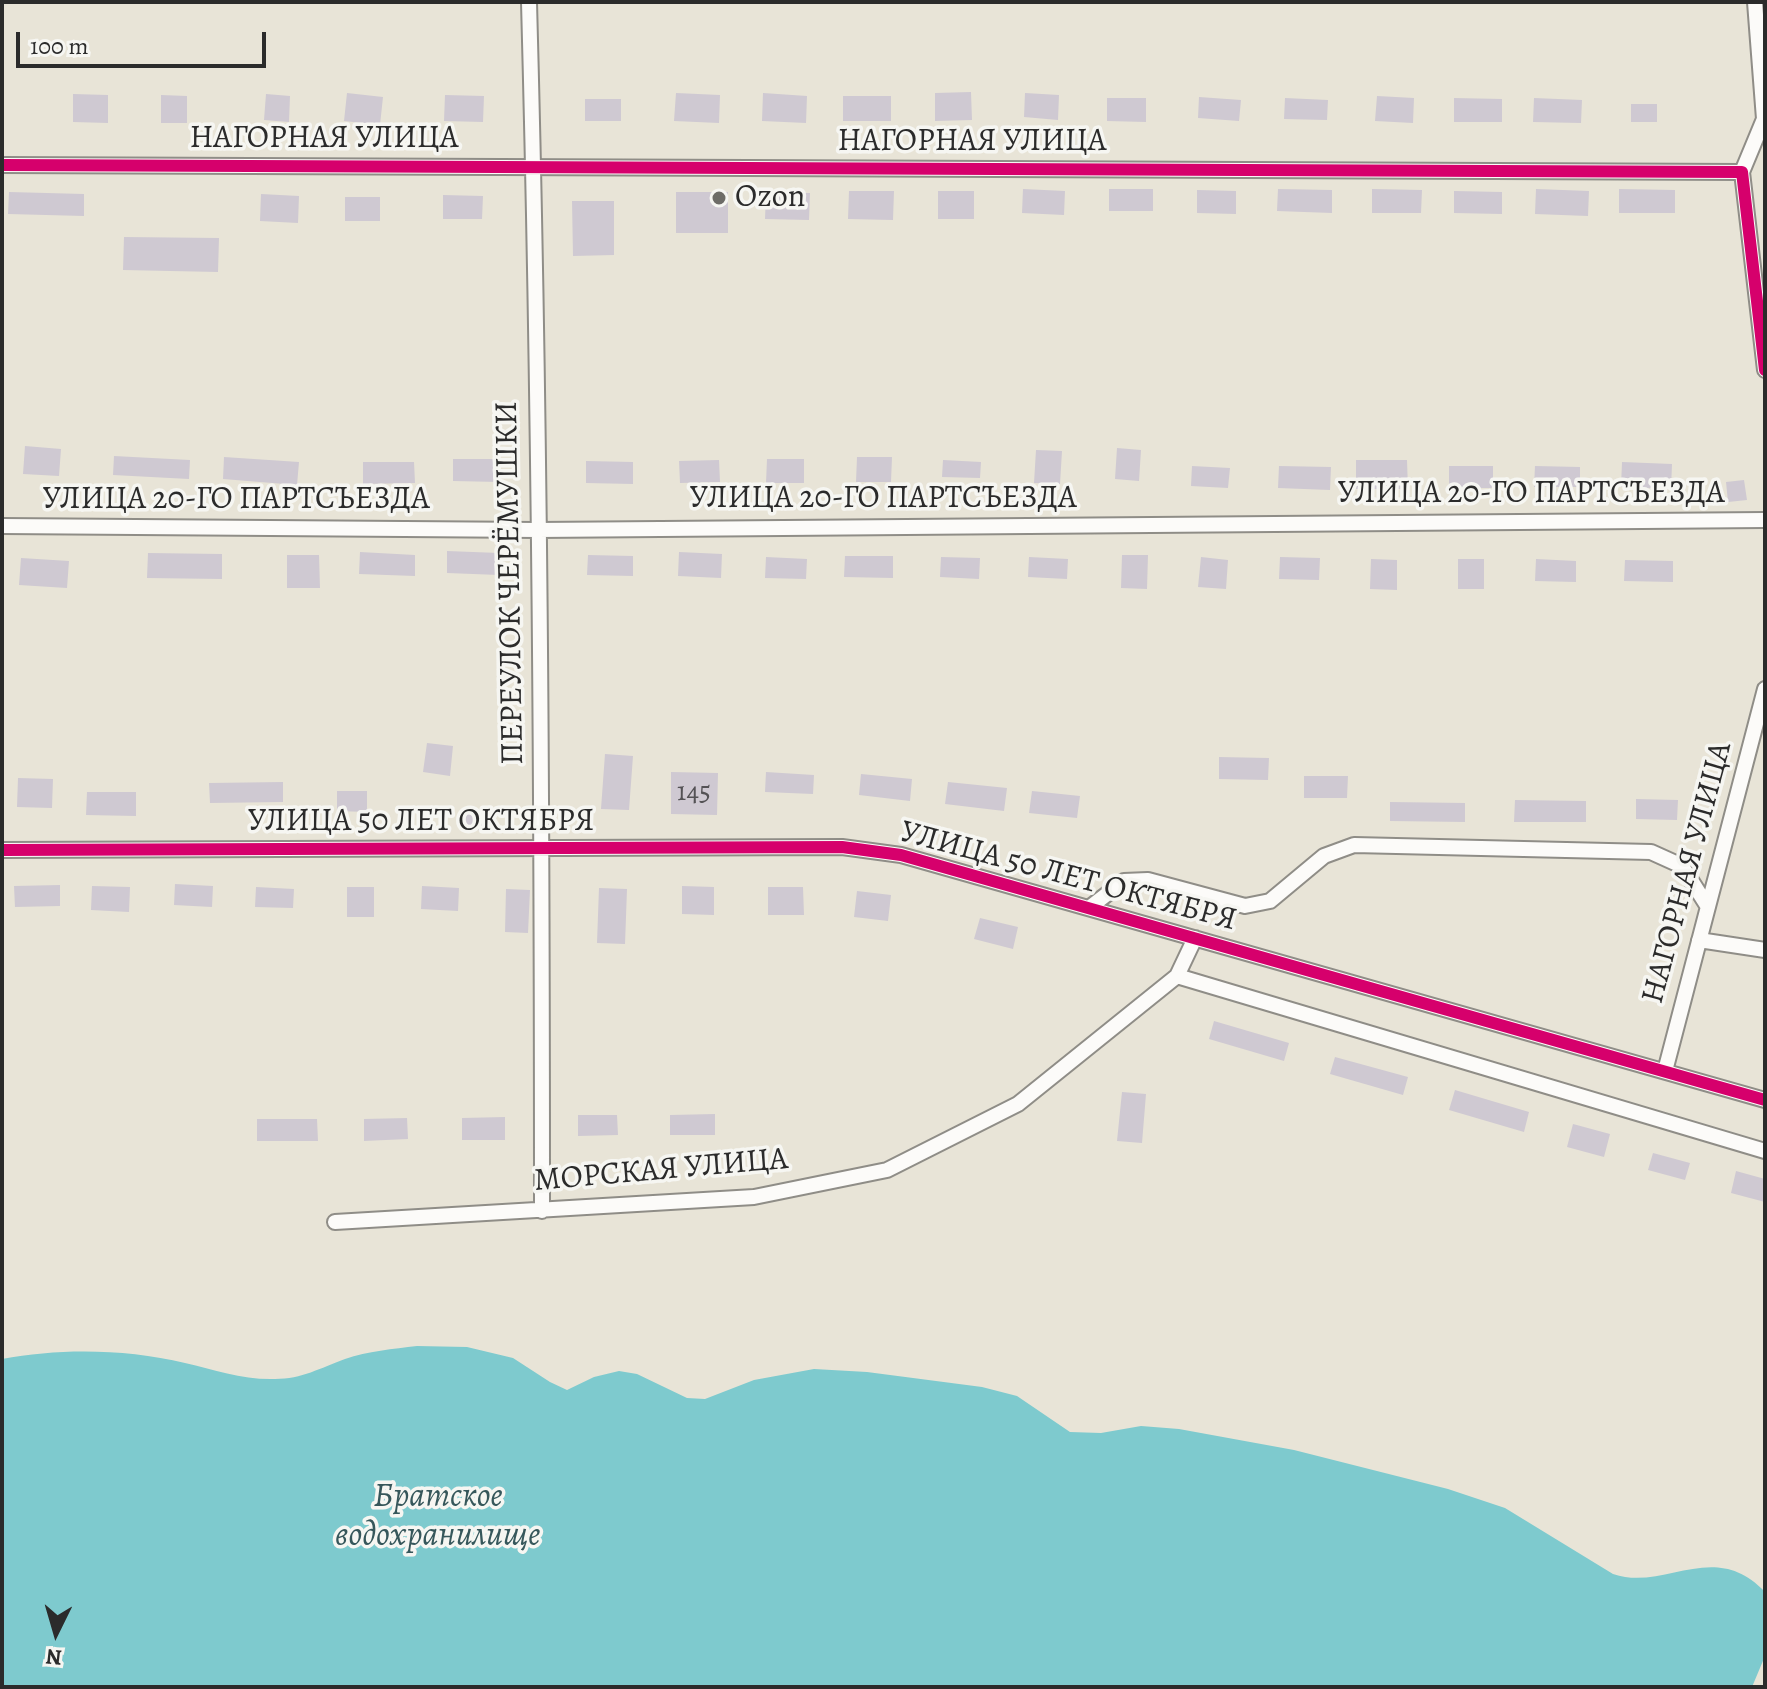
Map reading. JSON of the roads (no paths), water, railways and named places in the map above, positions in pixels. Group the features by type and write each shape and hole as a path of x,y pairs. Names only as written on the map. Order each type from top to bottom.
{"street":[{"name":"ПЕРЕУЛОК ЧЕРЁМУШКИ","path":"529,2 534,165 542,848 542,1211"},
{"path":"1755,2 1764,119 1742,172 1765,370"},
{"name":"НАГОРНАЯ УЛИЦА","path":"2,165 1742,172"},
{"name":"УЛИЦА 20-ГО ПАРТСЪЕЗДА","path":"2,526 538,530 1765,520"},
{"name":"НАГОРНАЯ УЛИЦА","path":"1665,1071 1765,689"},
{"path":"1089,908 1124,881 1148,880 1245,906 1270,901 1324,856 1354,845 1651,852 1682,866 1708,907"},
{"name":"УЛИЦА 50 ЛЕТ ОКТЯБРЯ","path":"2,850 842,847 901,855 1765,1100"},
{"name":"МОРСКАЯ УЛИЦА","path":"335,1222 754,1197 887,1170 1018,1104 1177,976 1195,938"},
{"path":"1699,940 1765,950"},
{"path":"1177,976 1765,1151"}],"water":[{"name":"Братское водохранилище","path":"417,1346 467,1347 513,1358 567,1390 594,1377 619,1371 637,1374 687,1398 705,1399 754,1380 814,1369 867,1372 982,1387 1017,1396 1070,1432 1101,1433 1141,1426 1179,1429 1294,1450 1448,1489 1505,1508 1613,1574 1632,1578 1652,1577 1708,1567 1727,1569 1746,1576 1765,1592 1765,1656 1752,1687 2,1687 2,1359 70,1352 117,1353 163,1358 240,1376 285,1379 363,1354"}],"place":[{"name":"Ozon","path":"719,198"}]}
